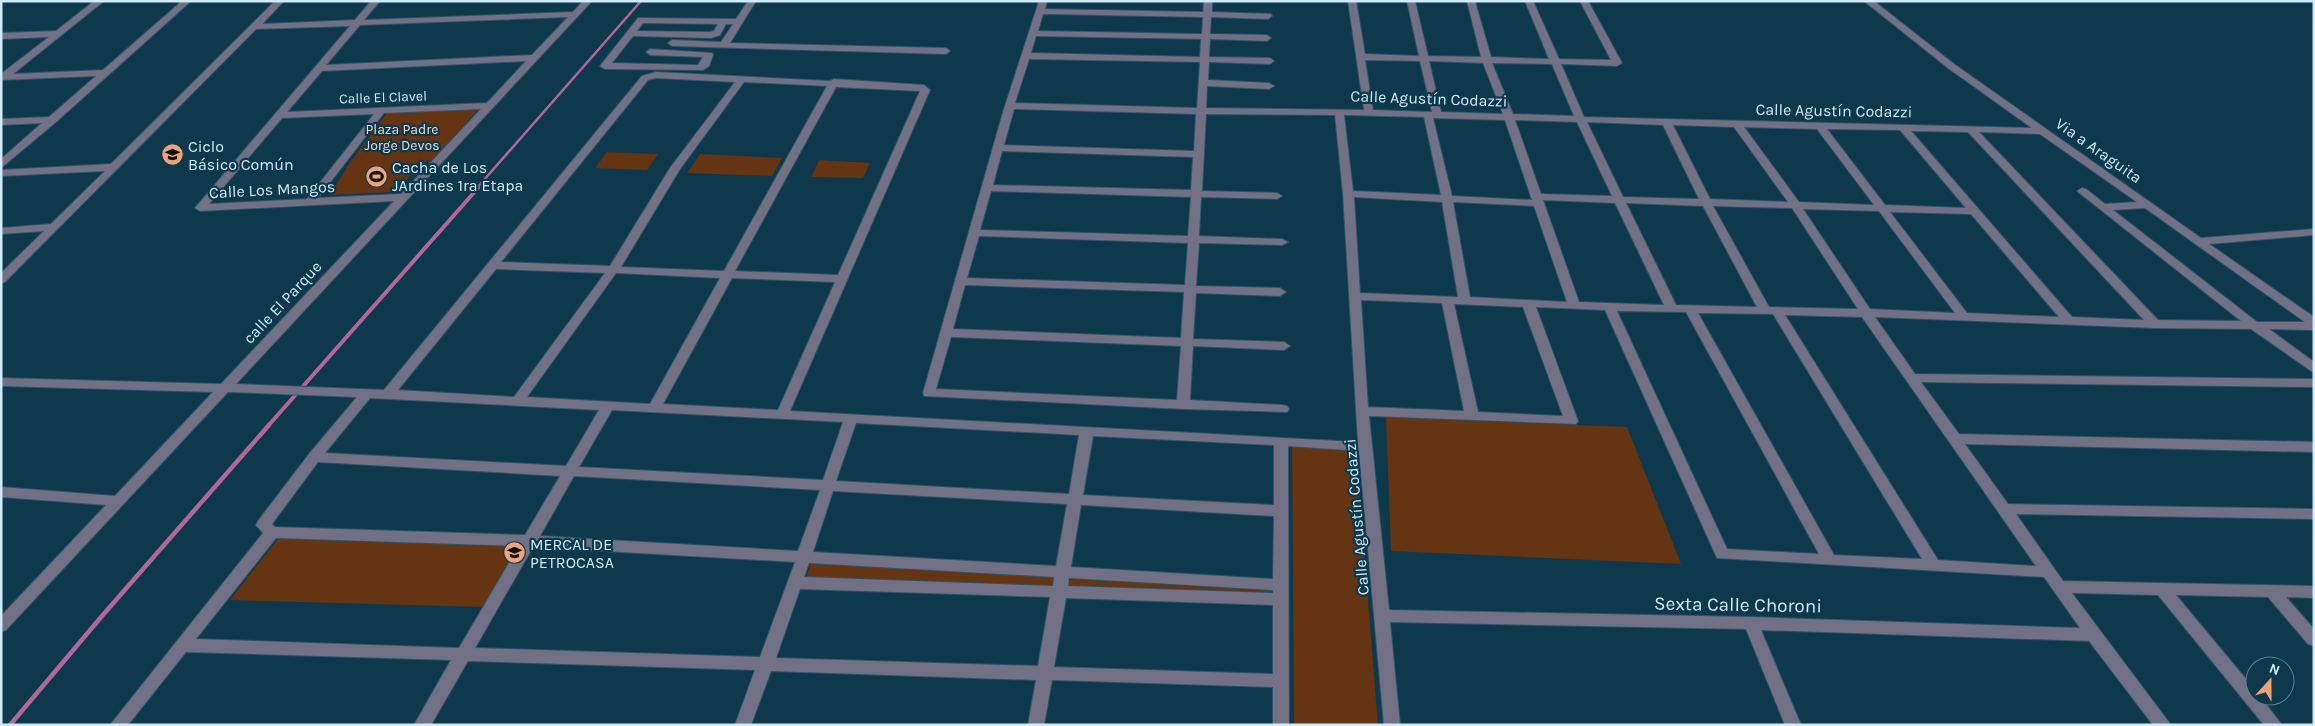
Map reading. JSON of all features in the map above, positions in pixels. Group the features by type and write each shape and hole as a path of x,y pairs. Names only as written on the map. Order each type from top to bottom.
{"street":[{"path":"2,77 100,1"},
{"path":"1,166 187,1"},
{"path":"1,280 280,1"},
{"path":"357,23 376,1"},
{"name":"calle El Parque","path":"5,618 227,387 588,1"},
{"path":"724,45 752,1"},
{"path":"1043,1 986,188 929,393 1282,409"},
{"path":"1183,405 1199,114 1208,1"},
{"path":"1352,1 1359,58 1369,113"},
{"path":"1411,1 1425,60 1432,115 1465,301"},
{"path":"1471,1 1487,61 1509,117 1574,306"},
{"path":"1529,1 1580,119 1672,308"},
{"path":"1359,58 1617,63 1584,1"},
{"name":"Via a Araguita","path":"1868,1 1951,66 2314,324"},
{"path":"1040,11 1268,16"},
{"path":"254,27 576,14"},
{"path":"650,52 709,56 704,66 700,68 605,66 639,21 644,19 738,22"},
{"path":"630,33 714,35 724,21"},
{"name":"Calle Los Mangos","path":"357,23 200,208 405,197"},
{"path":"1033,33 1267,38"},
{"path":"1,36 58,34"},
{"path":"635,67 665,34"},
{"path":"672,43 946,51"},
{"path":"1026,56 1270,61"},
{"path":"318,68 535,58"},
{"path":"2,77 106,73"},
{"path":"388,394 645,78 656,75 919,86 925,90 782,414"},
{"path":"518,401 613,270 675,168 742,79"},
{"path":"654,408 834,82"},
{"path":"1202,84 1268,86"},
{"name":"Calle El Clavel","path":"278,115 489,106"},
{"path":"1009,109 1199,114 1339,112"},
{"path":"309,203 381,111"},
{"name":"Calle Agustín Codazzi","path":"1392,725 1362,411 1348,194 1339,112 2044,131"},
{"path":"1,122 53,120"},
{"path":"1667,122 1706,202 1771,310 1934,566"},
{"path":"1737,124 1796,206 1866,313 2094,635 2163,725"},
{"path":"1820,126 1964,317"},
{"path":"1902,128 2068,320"},
{"path":"1970,130 2155,324"},
{"path":"998,148 1197,154"},
{"path":"1,173 114,167"},
{"path":"986,188 1277,196"},
{"path":"2082,191 2255,326 2273,337 2314,369"},
{"path":"1348,194 1537,200 1620,199 1972,211"},
{"path":"2103,207 2148,205"},
{"path":"1,231 55,227"},
{"path":"2199,241 2314,232"},
{"path":"974,233 1282,242"},
{"path":"493,265 843,279"},
{"path":"960,282 1280,292"},
{"path":"1355,296 1574,306 1771,310 2155,324 2255,326 2314,324"},
{"path":"1447,300 1472,416"},
{"path":"1362,411 1571,421 1528,303"},
{"path":"1609,307 1722,554 2050,572"},
{"path":"1690,308 1830,560"},
{"path":"946,333 1284,346"},
{"path":"1913,378 2314,383"},
{"path":"1,382 308,390 1087,430 1366,447"},
{"path":"367,393 314,457 263,525 272,532 529,541 804,556 1063,572 1281,592"},
{"path":"422,725 608,406"},
{"path":"743,725 795,583 850,418"},
{"path":"1036,725 1087,430"},
{"path":"1956,439 2314,447"},
{"path":"1281,441 1281,725"},
{"path":"314,457 1281,511"},
{"path":"1,492 119,501"},
{"path":"2005,509 2314,514"},
{"path":"118,725 272,532"},
{"path":"795,583 1059,593 1281,592"},
{"path":"2060,587 2273,593 2314,592"},
{"path":"2163,590 2274,725"},
{"path":"2273,593 2314,640"},
{"name":"Sexta Calle Choroni","path":"1382,616 1751,623 2094,635"},
{"path":"1751,623 1793,725"},
{"path":"181,645 1281,681"}],"green space":[{"name":"Plaza Padre Jorge Devos","path":"478,109 476,112 432,160 426,161 398,188 391,192 330,195 349,164 387,113"},
{"path":"607,152 658,154 647,170 595,168"},
{"path":"700,154 782,158 772,176 687,173"},
{"path":"819,160 870,163 863,178 811,177"},
{"path":"1386,417 1627,427 1681,564 1391,551"},
{"path":"1292,446 1356,450 1378,725 1294,725"},
{"path":"281,535 519,546 482,607 230,600"},
{"path":"811,563 1054,577 1052,587 806,577"},
{"path":"1070,579 1273,589 1273,593 1068,588"}],"waterway":[{"path":"476,189 641,1"},
{"path":"268,426 478,188"},
{"path":"10,725 102,616 269,425"}],"place":[{"name":"Ciclo Básico Común","path":"172,155"},
{"name":"Cacha de Los JArdines 1ra Etapa","path":"376,176"},
{"name":"MERCAL DE PETROCASA","path":"514,553"}]}
